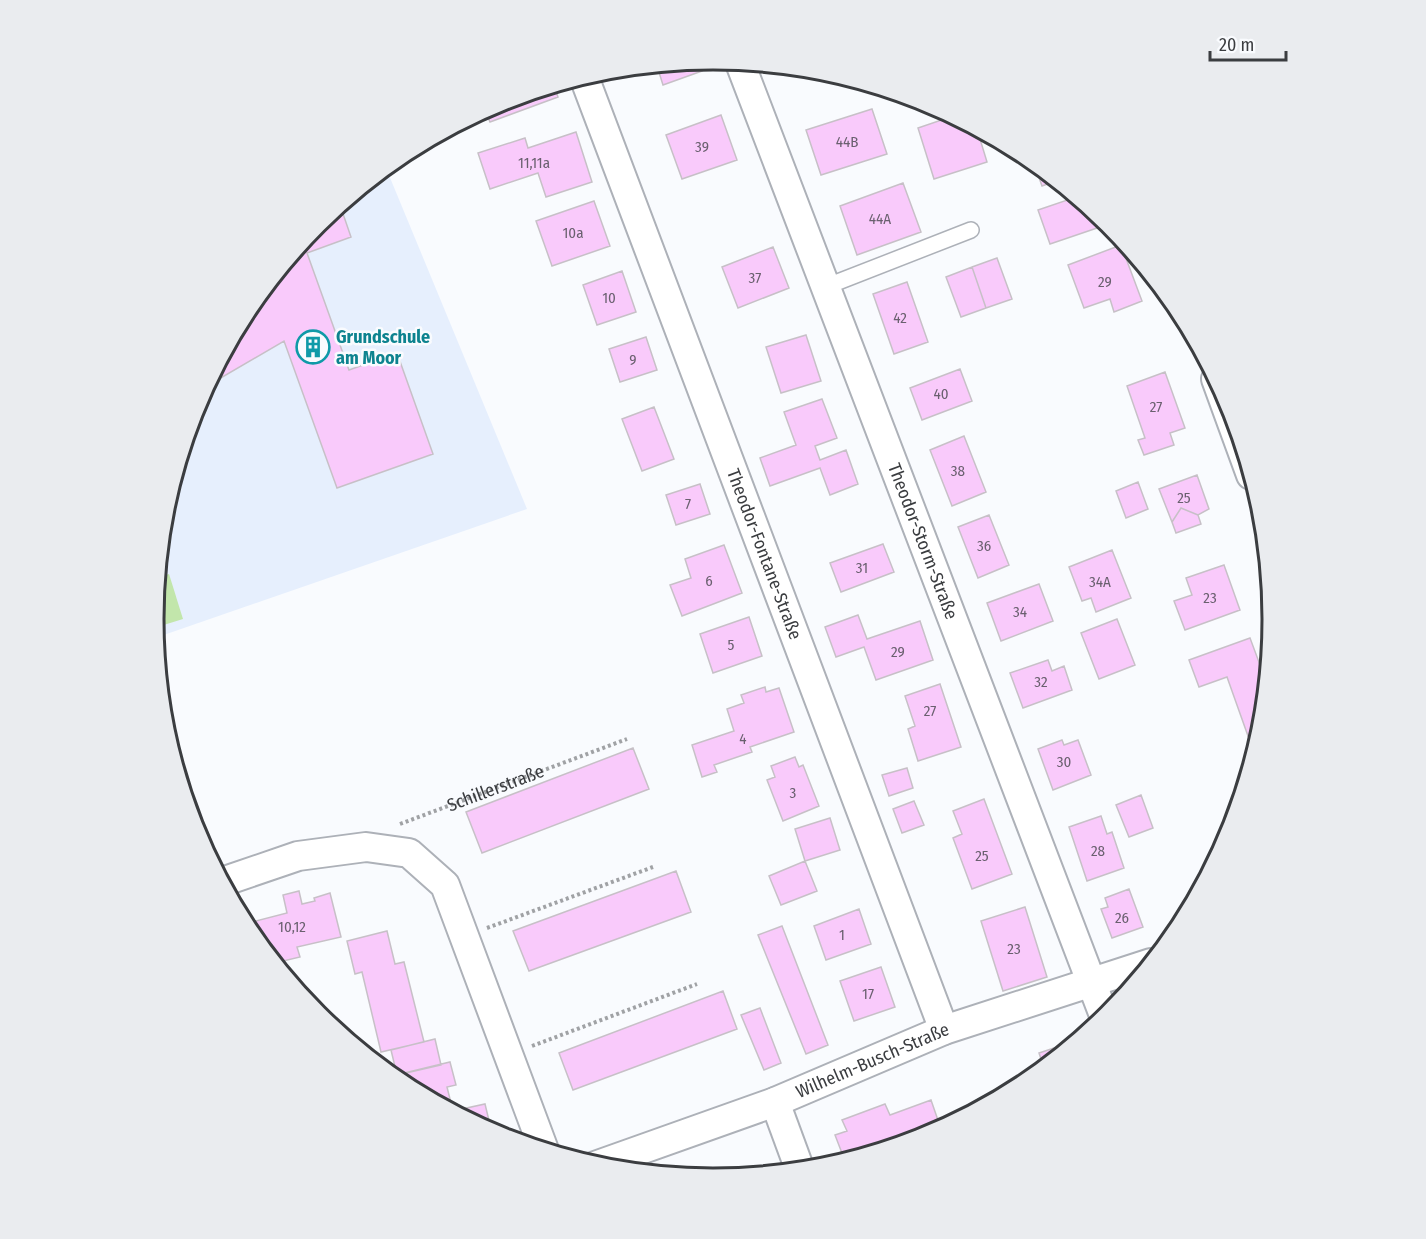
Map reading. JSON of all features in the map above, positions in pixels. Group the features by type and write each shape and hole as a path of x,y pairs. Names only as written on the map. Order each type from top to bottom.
{"street":[{"name":"Theodor-Storm-Straße","path":"743,72 1101,1008"},
{"name":"Theodor-Fontane-Straße","path":"587,85 944,1030"},
{"path":"230,879 298,856 366,847 409,854 445,885 540,1140"},
{"name":"Wilhelm-Busch-Straße","path":"614,1159 775,1102 944,1030 1137,968"},
{"path":"775,1102 797,1162"}],"lane":[{"path":"825,287 971,230"}],"path":[{"name":"Schillerstraße","path":"378,849 379,832 627,738"},
{"path":"465,936 652,867"},
{"path":"509,1055 697,984"}],"shaded area":[{"path":"389,176 527,509 164,635 165,584 175,512 193,443 221,377 238,345 277,285 325,231"}],"green space":[{"path":"169,574 183,619 164,625 165,584 166,575"}],"building":[{"path":"702,71 663,85 659,73"},
{"path":"557,94 558,97 490,122 489,119 503,112"},
{"path":"872,109 887,154 821,175 806,130"},
{"path":"721,115 737,160 682,179 666,135"},
{"path":"941,120 956,127 980,140 987,162 934,179 918,128"},
{"path":"576,132 592,182 546,197 538,173 490,189 478,153 525,138 528,148"},
{"path":"903,183 921,232 857,255 840,206"},
{"path":"1067,200 1098,228 1050,244 1038,210"},
{"path":"594,201 610,246 552,266 536,221"},
{"name":"Grundschule am Moor","path":"343,214 351,237 307,253 349,370 397,353 433,454 337,488 284,341 220,378 238,345 277,285 325,231"},
{"path":"773,247 789,288 738,308 722,267"},
{"path":"1116,247 1126,258 1142,301 1114,312 1110,299 1084,308 1068,265"},
{"path":"997,258 1012,299 986,308 972,267"},
{"path":"972,267 986,308 961,317 946,277"},
{"path":"622,271 636,312 597,325 583,285"},
{"path":"907,282 928,342 894,354 873,294"},
{"path":"806,335 821,381 781,393 766,347"},
{"path":"646,337 657,370 620,382 609,349"},
{"path":"960,369 972,401 922,420 910,388"},
{"path":"1165,372 1185,428 1170,433 1174,445 1144,455 1138,440 1145,438 1127,386"},
{"path":"822,399 837,438 815,446 820,460 846,450 858,484 830,495 820,468 770,486 760,458 796,445 784,412"},
{"path":"654,407 674,459 642,471 622,419"},
{"path":"964,436 986,492 952,506 930,450"},
{"path":"1197,475 1209,509 1198,515 1181,508 1172,522 1159,489"},
{"path":"1138,482 1148,509 1126,518 1116,491"},
{"path":"700,484 710,514 676,525 666,495"},
{"path":"1181,508 1198,515 1201,524 1176,533 1172,522"},
{"path":"989,515 1009,565 978,578 958,527"},
{"path":"883,544 894,572 841,592 830,563"},
{"path":"724,545 742,593 682,616 670,585 691,578 685,559"},
{"path":"1112,550 1131,598 1096,612 1091,598 1082,601 1069,567"},
{"path":"1224,565 1240,610 1185,630 1174,601 1192,595 1186,578"},
{"path":"1039,584 1053,621 1001,641 987,603"},
{"path":"858,615 867,639 920,621 933,660 876,680 864,647 836,657 825,627"},
{"path":"749,617 762,656 713,673 700,634"},
{"path":"1117,619 1135,665 1099,679 1081,633"},
{"path":"1250,638 1260,665 1249,736 1227,677 1199,687 1189,660"},
{"path":"1048,660 1052,671 1064,666 1072,690 1023,708 1010,673"},
{"path":"940,684 961,747 918,761 908,729 915,726 905,696"},
{"path":"765,687 766,692 779,688 794,732 750,747 752,752 714,765 717,772 702,777 692,745 734,731 727,709 744,703 741,695"},
{"path":"1062,740 1064,745 1078,740 1091,775 1053,790 1038,749"},
{"path":"633,748 649,789 482,853 466,812"},
{"path":"795,757 799,767 803,765 819,806 783,821 767,780 775,777 771,766"},
{"path":"907,768 913,788 889,796 882,775"},
{"path":"1141,795 1153,828 1129,837 1116,805"},
{"path":"984,799 1012,874 972,889 953,838 962,834 953,811"},
{"path":"914,801 924,825 902,833 893,809"},
{"path":"1101,816 1107,834 1112,832 1124,868 1087,881 1069,827"},
{"path":"830,818 840,850 805,861 795,829"},
{"path":"805,861 817,891 781,905 769,876"},
{"path":"676,871 691,912 529,971 513,931"},
{"path":"1129,889 1143,927 1112,938 1101,909 1108,907 1105,898"},
{"path":"299,891 302,904 315,901 314,898 330,893 341,937 297,947 300,957 283,961 255,921 287,913 283,895"},
{"path":"1025,907 1047,977 1003,991 981,921"},
{"path":"859,909 871,944 826,960 814,926"},
{"path":"782,926 828,1045 806,1054 758,935"},
{"path":"387,931 395,964 404,962 424,1042 381,1052 362,972 355,974 347,941"},
{"path":"881,967 895,1007 854,1021 840,981"},
{"path":"723,991 737,1029 573,1090 559,1053"},
{"path":"760,1008 781,1063 764,1070 741,1015"},
{"path":"435,1039 441,1065 404,1073 395,1067 391,1050"},
{"path":"1057,1047 1041,1059 1039,1053"},
{"path":"450,1062 456,1085 447,1087 451,1102 438,1095 404,1073"},
{"path":"931,1100 938,1120 889,1139 842,1153 835,1135 847,1131 842,1120 885,1104 890,1115"},
{"path":"485,1104 489,1121 470,1112 464,1109"}],"place":[{"name":"Grundschule am Moor","path":"313,347"}]}
